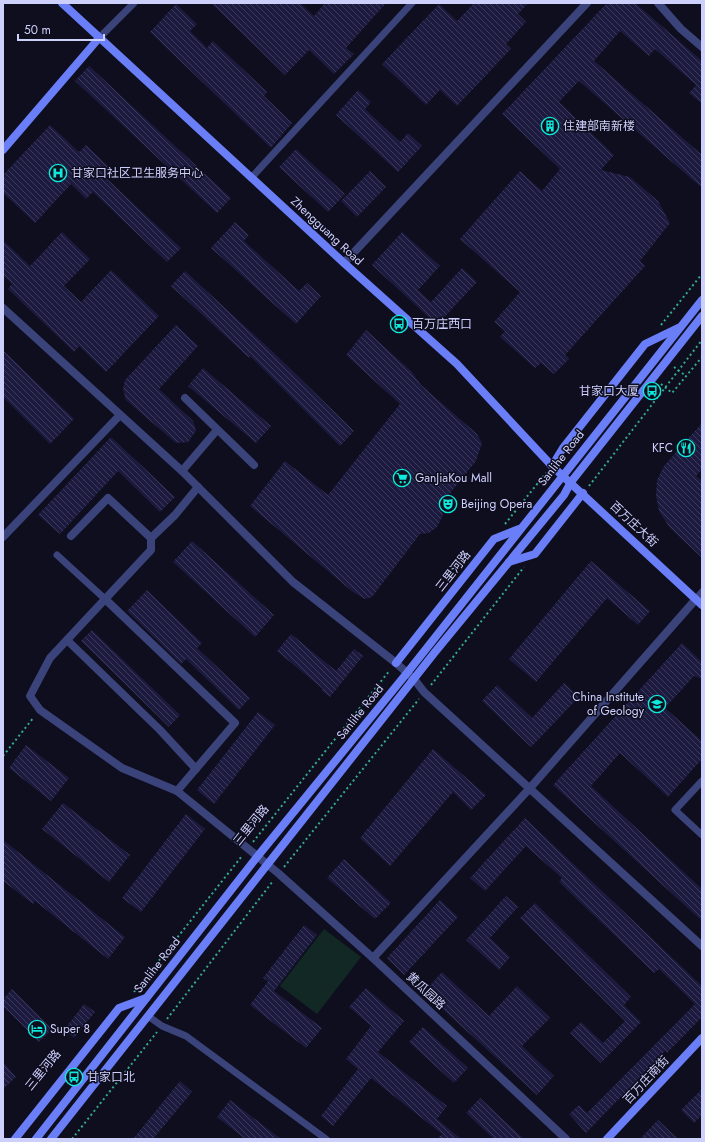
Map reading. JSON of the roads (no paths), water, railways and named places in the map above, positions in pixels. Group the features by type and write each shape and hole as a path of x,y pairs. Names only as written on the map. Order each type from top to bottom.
{"main road":[{"name":"Zhengguang Road","path":"62,3 344,263 457,364 552,466 571,482"},
{"path":"3,150 99,38"},
{"name":"Sanlihe Road","path":"36,1139 257,857 407,673 702,300"},
{"name":"Sanlihe Road","path":"50,1139 414,679 564,495 571,482 702,316"},
{"path":"552,466 563,448 645,344 681,327"},
{"path":"571,482 699,602"},
{"path":"508,562 535,554 583,493"},
{"name":"三里河路","path":"396,663 494,539 520,529"},
{"name":"三里河路","path":"15,1139 120,1008 147,998"},
{"name":"百万庄南街","path":"610,1138 702,1038"}],"street":[{"path":"344,263 587,3"},
{"path":"658,3 681,29 702,47"},
{"path":"3,308 182,471 293,582 396,663 414,679 424,692 702,946"},
{"path":"185,398 254,466"},
{"path":"3,537 120,416"},
{"path":"182,471 217,430"},
{"path":"196,769 160,730 67,640 151,550 151,538 174,515 198,487"},
{"path":"71,536 108,498 151,538"},
{"path":"105,599 235,723 177,791"},
{"path":"373,958 699,602"},
{"name":"黄瓜园路","path":"67,640 50,658 30,696 40,710 122,768 177,791 267,864 373,958 566,1139"}],"lane":[{"path":"99,38 134,3"},
{"path":"251,178 412,3"},
{"path":"57,555 105,599"},
{"path":"699,602 702,592"},
{"path":"702,781 675,810 702,835"},
{"path":"148,1016 162,1026 186,1036 326,1139"}],"place":[{"name":"住建部南新楼","path":"550,126"},
{"name":"甘家口社区卫生服务中心","path":"58,173"},
{"name":"百万庄西口","path":"399,324"},
{"name":"甘家口大厦","path":"652,391"},
{"name":"KFC","path":"686,448"},
{"name":"GanJiaKou Mall","path":"402,478"},
{"name":"Beijing Opera","path":"448,504"},
{"name":"China Institute of Geology","path":"657,704"},
{"name":"Super 8","path":"37,1029"},
{"name":"甘家口北","path":"74,1077"}]}
